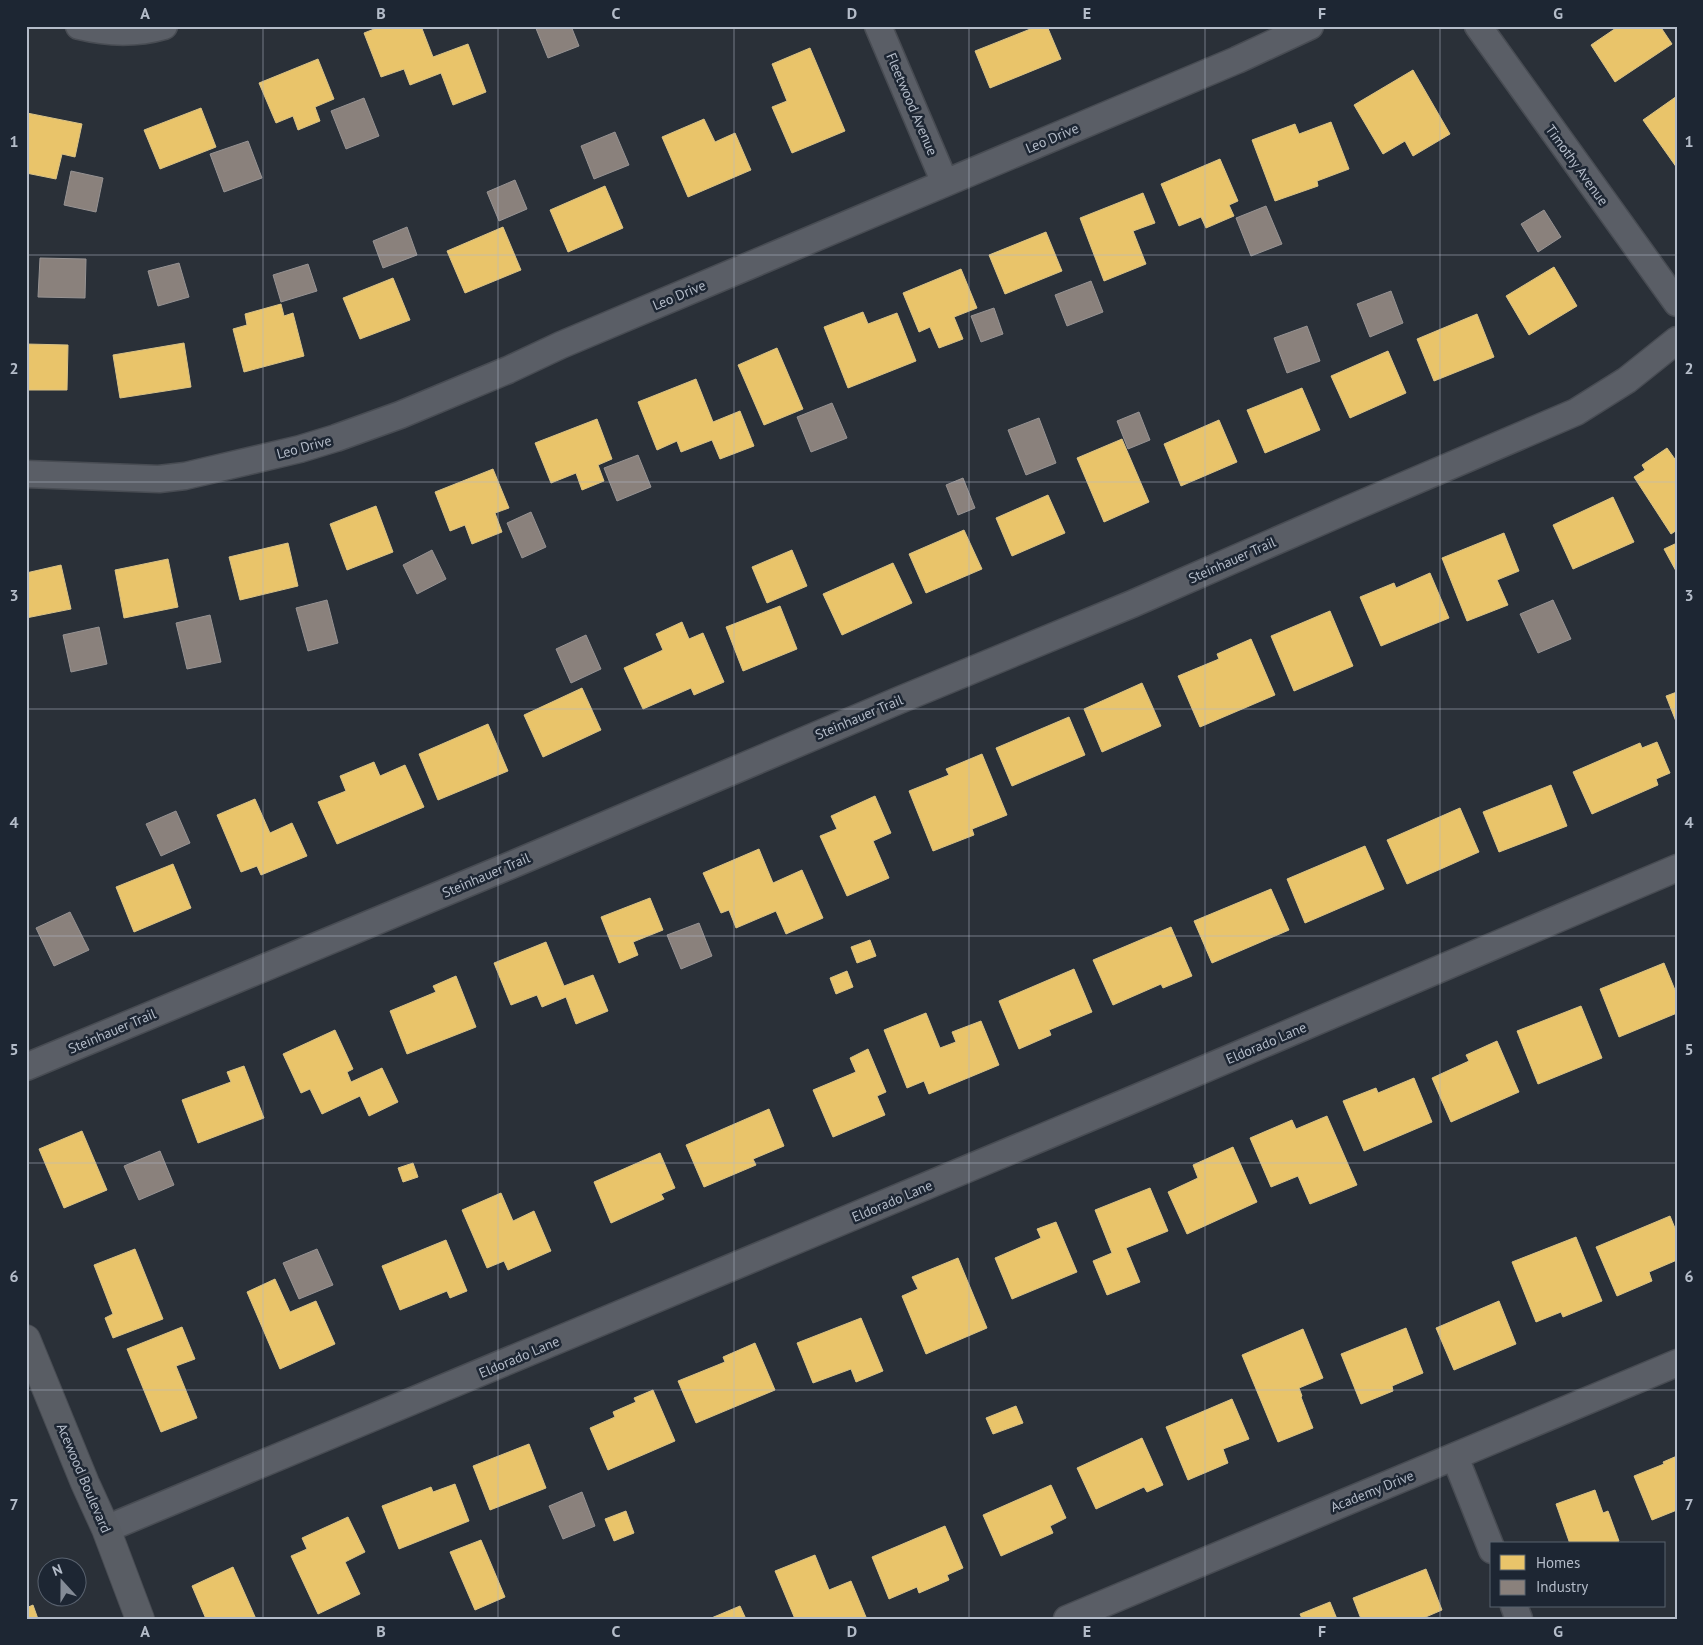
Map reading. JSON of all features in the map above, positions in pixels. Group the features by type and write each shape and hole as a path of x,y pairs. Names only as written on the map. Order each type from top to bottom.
{"street":[{"path":"79,26 101,32 129,32 164,26"},
{"name":"Fleetwood Avenue","path":"878,26 945,183"},
{"name":"Leo Drive","path":"26,474 159,480 300,450 336,438 400,415 508,370 561,345 1238,60 1310,26"},
{"name":"Timothy Avenue","path":"1478,26 1677,303"},
{"name":"Steinhauer Trail","path":"26,1067 1132,604 1576,412 1627,380 1677,340"},
{"name":"Eldorado Lane","path":"106,1529 1118,1106 1677,868"},
{"name":"Acewood Boulevard","path":"26,1339 85,1483 106,1529 140,1619"},
{"name":"Academy Drive","path":"1067,1619 1677,1363"},
{"path":"1455,1457 1490,1545"}],"building: Homes":[{"path":"382,26 421,26 433,57 468,44 486,92 453,105 441,73 410,85 404,69 381,77 364,33"},
{"path":"1038,26 1047,26 1061,59 990,88 975,51"},
{"path":"1619,26 1660,26 1672,44 1615,82 1591,45"},
{"path":"810,48 845,131 792,153 772,107 787,101 772,64"},
{"path":"318,59 334,99 315,107 320,121 298,130 293,116 276,123 259,83"},
{"path":"1413,70 1450,134 1413,156 1405,141 1383,154 1354,105"},
{"path":"1677,96 1677,168 1643,120"},
{"path":"201,108 216,147 160,169 144,130"},
{"path":"27,113 82,124 75,157 62,154 56,179 26,173"},
{"path":"704,119 715,142 735,133 751,170 688,197 662,137"},
{"path":"1331,122 1349,169 1317,181 1318,186 1275,201 1252,140 1295,124 1299,134"},
{"path":"1220,159 1238,201 1229,205 1234,216 1206,228 1201,217 1179,226 1161,184"},
{"path":"605,186 623,228 568,252 550,210"},
{"path":"1143,193 1155,223 1133,231 1146,264 1104,281 1080,218"},
{"path":"503,227 521,270 465,293 447,251"},
{"path":"1046,232 1062,271 1005,294 989,255"},
{"path":"1554,267 1577,306 1529,335 1506,296"},
{"path":"961,269 977,308 954,317 963,339 939,348 930,327 919,332 903,293"},
{"path":"393,278 410,320 360,339 343,298"},
{"path":"281,304 284,316 293,313 304,356 244,372 233,329 247,325 245,314"},
{"path":"863,312 868,324 897,313 916,361 848,388 824,327"},
{"path":"1477,314 1494,357 1434,381 1417,339"},
{"path":"184,343 191,387 120,398 113,355"},
{"path":"26,344 68,345 67,390 26,390"},
{"path":"777,348 803,409 764,425 738,365"},
{"path":"1388,351 1406,393 1350,418 1331,376"},
{"path":"696,379 713,422 740,411 754,446 720,459 712,440 681,452 677,441 657,450 638,402"},
{"path":"1302,388 1320,430 1265,453 1247,410"},
{"path":"597,419 612,459 598,465 604,481 582,490 576,473 551,483 535,443"},
{"path":"1219,420 1237,462 1181,486 1164,444"},
{"path":"1122,439 1149,502 1104,522 1077,458"},
{"path":"1667,448 1677,462 1677,530 1671,534 1634,477 1645,470 1642,465"},
{"path":"493,469 509,508 495,513 502,532 472,544 465,525 450,531 435,492"},
{"path":"1048,495 1065,533 1012,556 996,518"},
{"path":"1613,497 1634,542 1573,569 1553,525"},
{"path":"376,506 393,552 347,570 330,524"},
{"path":"964,530 982,569 926,593 909,554"},
{"path":"1504,533 1519,571 1497,580 1508,605 1467,621 1442,558"},
{"path":"288,543 298,586 240,600 229,557"},
{"path":"1677,543 1677,570 1676,571 1664,549"},
{"path":"792,550 807,586 767,603 752,567"},
{"path":"168,559 178,607 124,618 115,570"},
{"path":"893,563 912,603 842,635 823,594"},
{"path":"61,565 71,609 26,618 26,573"},
{"path":"1430,573 1449,618 1381,646 1360,597 1394,583 1396,588"},
{"path":"780,606 797,649 743,671 726,627"},
{"path":"1330,611 1353,666 1294,691 1271,636"},
{"path":"682,622 689,639 703,633 724,682 694,695 691,688 643,709 624,668 663,650 656,634"},
{"path":"1251,639 1275,695 1200,727 1178,676 1219,659 1217,654"},
{"path":"1142,683 1161,726 1102,752 1084,709"},
{"path":"582,688 601,730 543,757 524,715"},
{"path":"1677,692 1677,724 1666,696"},
{"path":"1069,717 1085,755 1012,786 996,748"},
{"path":"488,724 508,771 438,800 419,754"},
{"path":"1657,742 1670,773 1656,779 1658,785 1592,814 1573,772 1640,743 1642,748"},
{"path":"982,754 1007,815 972,829 974,835 933,851 909,791 949,775 946,769"},
{"path":"374,762 380,776 405,765 424,807 337,844 318,802 346,791 340,776"},
{"path":"1551,785 1567,826 1499,852 1483,812"},
{"path":"875,796 891,833 873,841 889,878 847,896 820,836 837,829 831,816"},
{"path":"255,799 270,833 292,823 307,856 261,875 257,866 241,872 217,815"},
{"path":"1460,808 1479,852 1407,884 1387,840"},
{"path":"1365,846 1384,889 1305,923 1287,879"},
{"path":"759,849 773,883 802,870 823,918 786,934 776,911 736,928 729,910 721,913 703,873"},
{"path":"173,864 191,908 134,932 116,887"},
{"path":"1271,889 1289,930 1212,963 1194,921"},
{"path":"650,898 663,930 633,942 638,955 619,963 601,917"},
{"path":"1171,927 1192,976 1163,988 1161,984 1113,1005 1093,960"},
{"path":"870,940 876,956 857,963 851,947"},
{"path":"546,942 564,986 593,975 608,1011 576,1024 566,997 542,1007 537,995 511,1005 494,963"},
{"path":"1664,963 1677,995 1677,1013 1619,1037 1600,989"},
{"path":"1074,969 1092,1012 1049,1030 1051,1035 1019,1049 999,1001"},
{"path":"847,971 853,987 836,994 830,978"},
{"path":"456,976 476,1027 407,1054 390,1011 436,992 433,986"},
{"path":"1581,1006 1602,1058 1538,1084 1517,1031"},
{"path":"926,1013 940,1048 956,1042 952,1032 981,1021 999,1065 929,1094 924,1081 907,1088 884,1030"},
{"path":"335,1030 353,1069 347,1072 351,1082 382,1068 398,1102 369,1116 360,1096 322,1114 310,1089 301,1093 283,1054"},
{"path":"1497,1041 1519,1092 1451,1122 1432,1078 1469,1061 1466,1055"},
{"path":"868,1049 886,1092 877,1096 885,1115 833,1137 813,1090 856,1072 850,1058"},
{"path":"244,1066 264,1118 198,1143 182,1100 231,1082 227,1072"},
{"path":"1414,1078 1432,1122 1364,1151 1343,1101 1376,1088 1378,1093"},
{"path":"769,1109 784,1146 753,1159 756,1165 704,1187 686,1145"},
{"path":"1327,1116 1357,1185 1310,1204 1298,1176 1271,1187 1250,1138 1292,1120 1296,1129"},
{"path":"82,1131 107,1190 64,1208 39,1149"},
{"path":"1233,1147 1257,1202 1187,1234 1168,1192 1198,1178 1193,1165"},
{"path":"660,1153 675,1188 661,1194 664,1199 611,1223 594,1182"},
{"path":"413,1163 418,1177 403,1182 398,1168"},
{"path":"1150,1188 1168,1231 1126,1248 1140,1282 1107,1295 1093,1261 1112,1253 1095,1210"},
{"path":"501,1193 513,1221 534,1211 551,1251 508,1270 504,1261 487,1268 462,1210"},
{"path":"1670,1216 1677,1233 1677,1260 1649,1272 1652,1281 1617,1296 1596,1247"},
{"path":"1056,1222 1077,1272 1012,1299 995,1258 1041,1238 1037,1229"},
{"path":"1576,1237 1602,1301 1563,1317 1561,1312 1536,1322 1512,1262"},
{"path":"446,1240 467,1291 450,1298 447,1291 400,1310 382,1266"},
{"path":"135,1249 163,1319 113,1338 105,1318 113,1314 94,1265"},
{"path":"958,1258 987,1328 926,1354 902,1296 918,1289 912,1277"},
{"path":"275,1279 290,1312 316,1301 335,1344 280,1369 247,1292"},
{"path":"1499,1301 1516,1344 1454,1370 1436,1328"},
{"path":"861,1318 883,1371 856,1382 851,1369 813,1383 797,1343"},
{"path":"182,1327 195,1359 176,1366 197,1418 161,1432 127,1349"},
{"path":"1406,1328 1423,1373 1392,1386 1393,1391 1361,1404 1341,1354"},
{"path":"1303,1329 1323,1378 1299,1388 1313,1428 1278,1442 1242,1355"},
{"path":"755,1343 775,1390 696,1423 678,1381 725,1362 723,1357"},
{"path":"653,1390 675,1441 608,1470 590,1428 615,1417 613,1412 636,1402 634,1398"},
{"path":"1232,1399 1249,1439 1223,1449 1228,1463 1188,1480 1166,1427"},
{"path":"1016,1406 1023,1423 993,1434 986,1418"},
{"path":"1142,1438 1163,1485 1147,1492 1144,1487 1096,1509 1077,1468"},
{"path":"529,1444 546,1488 490,1510 473,1466"},
{"path":"1677,1456 1677,1510 1652,1520 1634,1476 1664,1464 1663,1462"},
{"path":"455,1484 469,1521 399,1549 382,1506 431,1487 433,1492"},
{"path":"1051,1485 1066,1518 1050,1526 1053,1533 1001,1556 983,1515"},
{"path":"1595,1490 1603,1513 1608,1511 1619,1541 1569,1542 1556,1504"},
{"path":"626,1511 634,1533 614,1541 605,1519"},
{"path":"348,1517 365,1552 345,1562 360,1594 318,1614 291,1556 307,1549 302,1538"},
{"path":"945,1526 963,1568 947,1575 949,1580 919,1593 917,1587 889,1599 872,1557"},
{"path":"481,1540 505,1597 475,1610 450,1552"},
{"path":"815,1555 829,1590 851,1581 866,1617 862,1619 795,1619 775,1571"},
{"path":"233,1567 256,1619 206,1619 192,1586"},
{"path":"1426,1569 1442,1610 1421,1619 1361,1619 1353,1598"},
{"path":"1330,1602 1337,1619 1302,1619 1300,1614"},
{"path":"33,1605 38,1619 26,1619 26,1608"},
{"path":"740,1606 746,1619 709,1619"}],"building: Industry":[{"path":"535,26 571,26 579,46 548,58"},
{"path":"364,98 379,136 346,149 331,111"},
{"path":"615,132 629,165 594,179 581,146"},
{"path":"248,141 262,178 224,192 210,154"},
{"path":"71,171 103,178 96,212 64,205"},
{"path":"515,180 527,209 499,221 487,192"},
{"path":"1266,206 1282,244 1251,256 1236,218"},
{"path":"1544,210 1561,237 1538,252 1521,224"},
{"path":"407,227 417,255 383,268 373,241"},
{"path":"40,258 86,259 85,298 38,297"},
{"path":"179,263 189,297 158,306 148,271"},
{"path":"308,264 317,291 281,302 273,275"},
{"path":"1091,281 1103,312 1067,326 1055,295"},
{"path":"1391,291 1403,323 1370,337 1357,304"},
{"path":"994,308 1003,334 981,342 971,316"},
{"path":"1307,326 1320,361 1287,373 1274,338"},
{"path":"832,403 847,438 811,452 797,417"},
{"path":"1139,412 1150,440 1128,449 1117,421"},
{"path":"1039,418 1056,463 1026,475 1008,430"},
{"path":"638,455 651,487 617,501 604,468"},
{"path":"963,478 975,508 958,515 946,485"},
{"path":"531,512 546,547 522,558 507,523"},
{"path":"432,550 446,579 417,594 403,565"},
{"path":"327,600 338,643 308,651 296,608"},
{"path":"1553,600 1571,639 1538,653 1520,614"},
{"path":"210,615 221,662 187,669 176,623"},
{"path":"99,627 107,664 71,672 63,635"},
{"path":"586,635 601,669 571,683 556,649"},
{"path":"176,811 190,843 161,856 146,824"},
{"path":"70,912 89,950 54,966 36,928"},
{"path":"699,923 712,956 681,969 667,935"},
{"path":"160,1151 174,1185 139,1200 124,1166"},
{"path":"317,1249 333,1285 299,1299 283,1263"},
{"path":"582,1492 595,1526 563,1539 549,1506"}]}
